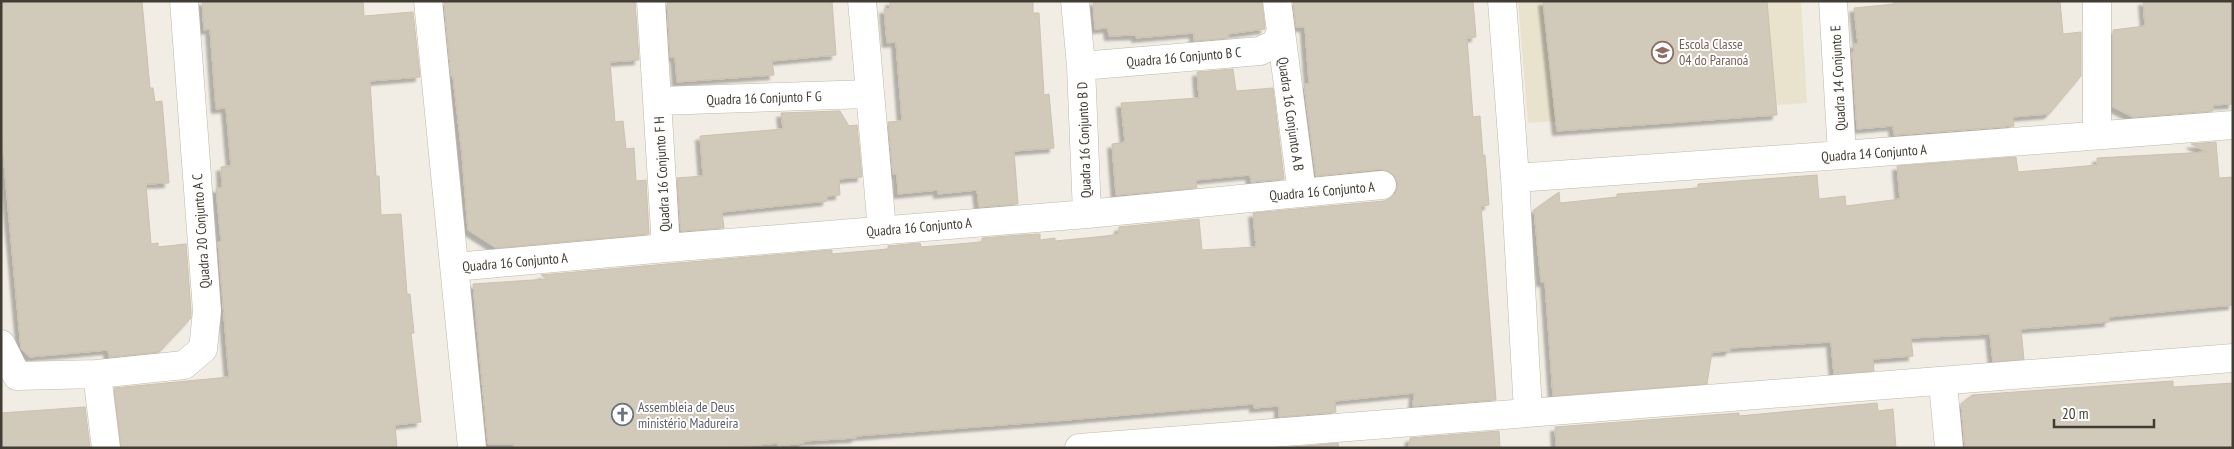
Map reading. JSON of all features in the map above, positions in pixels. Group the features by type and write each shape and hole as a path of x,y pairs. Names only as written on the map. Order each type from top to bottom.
{"street":[{"name":"Quadra 20 Conjunto A C","path":"1,344 17,376 98,374 184,365 203,349 207,311 184,1"},
{"path":"428,1 472,448"},
{"name":"Quadra 16 Conjunto F H","path":"651,1 666,248"},
{"path":"862,1 882,230"},
{"name":"Quadra 16 Conjunto B D","path":"1075,1 1081,66 1087,214"},
{"name":"Quadra 16 Conjunto A B","path":"1277,1 1302,193"},
{"path":"1502,1 1515,178 1528,412"},
{"name":"Quadra 14 Conjunto E","path":"1833,1 1842,155"},
{"path":"2097,1 2097,135"},
{"name":"Quadra 16 Conjunto B C","path":"1081,66 1260,51 1275,44 1280,34"},
{"name":"Quadra 16 Conjunto F G","path":"658,101 870,94"},
{"name":"Quadra 14 Conjunto A","path":"1515,178 2233,125"},
{"name":"Quadra 16 Conjunto A","path":"455,267 1087,214 1382,185"},
{"path":"1079,448 1528,412 1943,383 2233,358"},
{"path":"98,374 106,448"},
{"path":"1943,383 1949,448"}],"shaded area":[{"name":"Escola Classe 04 do Paranoá","path":"1518,1 1801,1 1807,103 1528,123"}],"building":[{"path":"1,1 142,1 150,88 153,88 155,102 162,101 169,183 146,184 151,244 158,243 158,247 186,244 191,311 191,318 159,352 109,357 108,350 30,357 21,349 1,130"},
{"path":"202,1 363,1 364,16 413,12 420,77 370,81 376,176 379,176 381,215 401,214 407,294 410,294 414,333 411,333 421,422 395,425 397,448 121,448 114,388 229,377 218,242 221,241 216,188 222,188 221,167 231,166 226,108 216,109 210,29 204,30"},
{"path":"444,1 635,1 639,60 610,62 615,122 623,121 626,149 634,148 636,181 646,180 649,234 496,248 468,230 462,155 453,76 451,76"},
{"path":"667,1 832,1 836,55 772,61 774,75 677,82 675,57 670,57"},
{"path":"890,1 1033,1 1033,13 1039,13 1044,95 1049,94 1054,148 1014,151 1018,204 979,207 977,190 938,194 938,190 898,194 897,174 893,174 888,122 902,121 896,42 887,43 884,9 890,9"},
{"path":"1093,1 1262,1 1265,29 1228,34 1229,38 1194,41 1194,33 1136,38 1136,35 1109,36 1108,28 1095,29"},
{"path":"1293,1 1473,1 1476,37 1467,38 1473,117 1480,116 1483,156 1485,155 1489,205 1481,206 1496,400 1413,406 1414,393 1335,401 1336,412 1279,417 1279,406 1254,408 1254,404 856,436 856,438 803,441 804,443 778,446 778,443 729,448 514,448 514,444 488,444 473,284 548,279 541,275 832,250 832,254 888,249 888,246 920,243 921,247 982,242 982,238 1021,235 1040,234 1040,240 1055,238 1055,241 1119,234 1119,227 1199,219 1202,250 1256,247 1253,213 1384,201 1391,198 1396,192 1398,184 1395,176 1388,171 1380,169 1316,176 1304,84 1309,84 1305,27 1296,27"},
{"name":"Escola Classe 04 do Paranoá","path":"1543,1 1767,1 1777,115 1557,131"},
{"path":"1893,1 2060,1 2063,34 2081,32 2081,76 2049,114 2013,117 2014,126 1894,135 1893,126 1857,129 1852,52 1854,52 1853,44 1858,44 1854,8 1894,4"},
{"path":"2143,1 2233,1 2233,104 2213,105 2213,111 2133,117 2113,107 2113,30 2145,26"},
{"path":"1233,69 1236,91 1273,88 1284,179 1251,182 1250,175 1196,180 1197,188 1116,195 1112,144 1125,142 1121,103 1199,98 1197,72"},
{"path":"840,111 849,126 857,125 862,177 839,179 840,195 827,196 827,201 722,212 724,228 681,231 677,178 703,176 700,136 783,129 781,113"},
{"path":"2216,142 2219,178 2233,177 2233,305 2109,317 2109,322 2021,329 2024,360 1993,362 1990,334 1911,338 1913,356 1873,359 1874,371 1834,375 1831,342 1730,348 1730,351 1712,352 1707,384 1553,396 1545,282 1541,282 1534,210 1559,192 1560,203 1617,197 1617,194 1698,188 1698,184 1817,175 1819,199 1845,196 1846,206 1900,199 1897,166 2016,157 2018,172 2097,165 2097,158 2207,152 2191,144"},
{"path":"2173,381 2173,387 2233,383 2233,448 1965,448 1961,404 1972,395"},
{"path":"1877,403 1878,411 1893,409 1896,448 1556,448 1555,427 1739,413 1739,416"},
{"path":"85,407 90,448 1,448 1,413"},
{"path":"1499,431 1500,448 1409,448 1410,438"},
{"path":"1338,443 1339,448 1282,448"}],"place":[{"name":"Escola Classe 04 do Paranoá","path":"1663,52"},
{"name":"Assembleia de Deus ministério Madureira","path":"622,415"}]}
